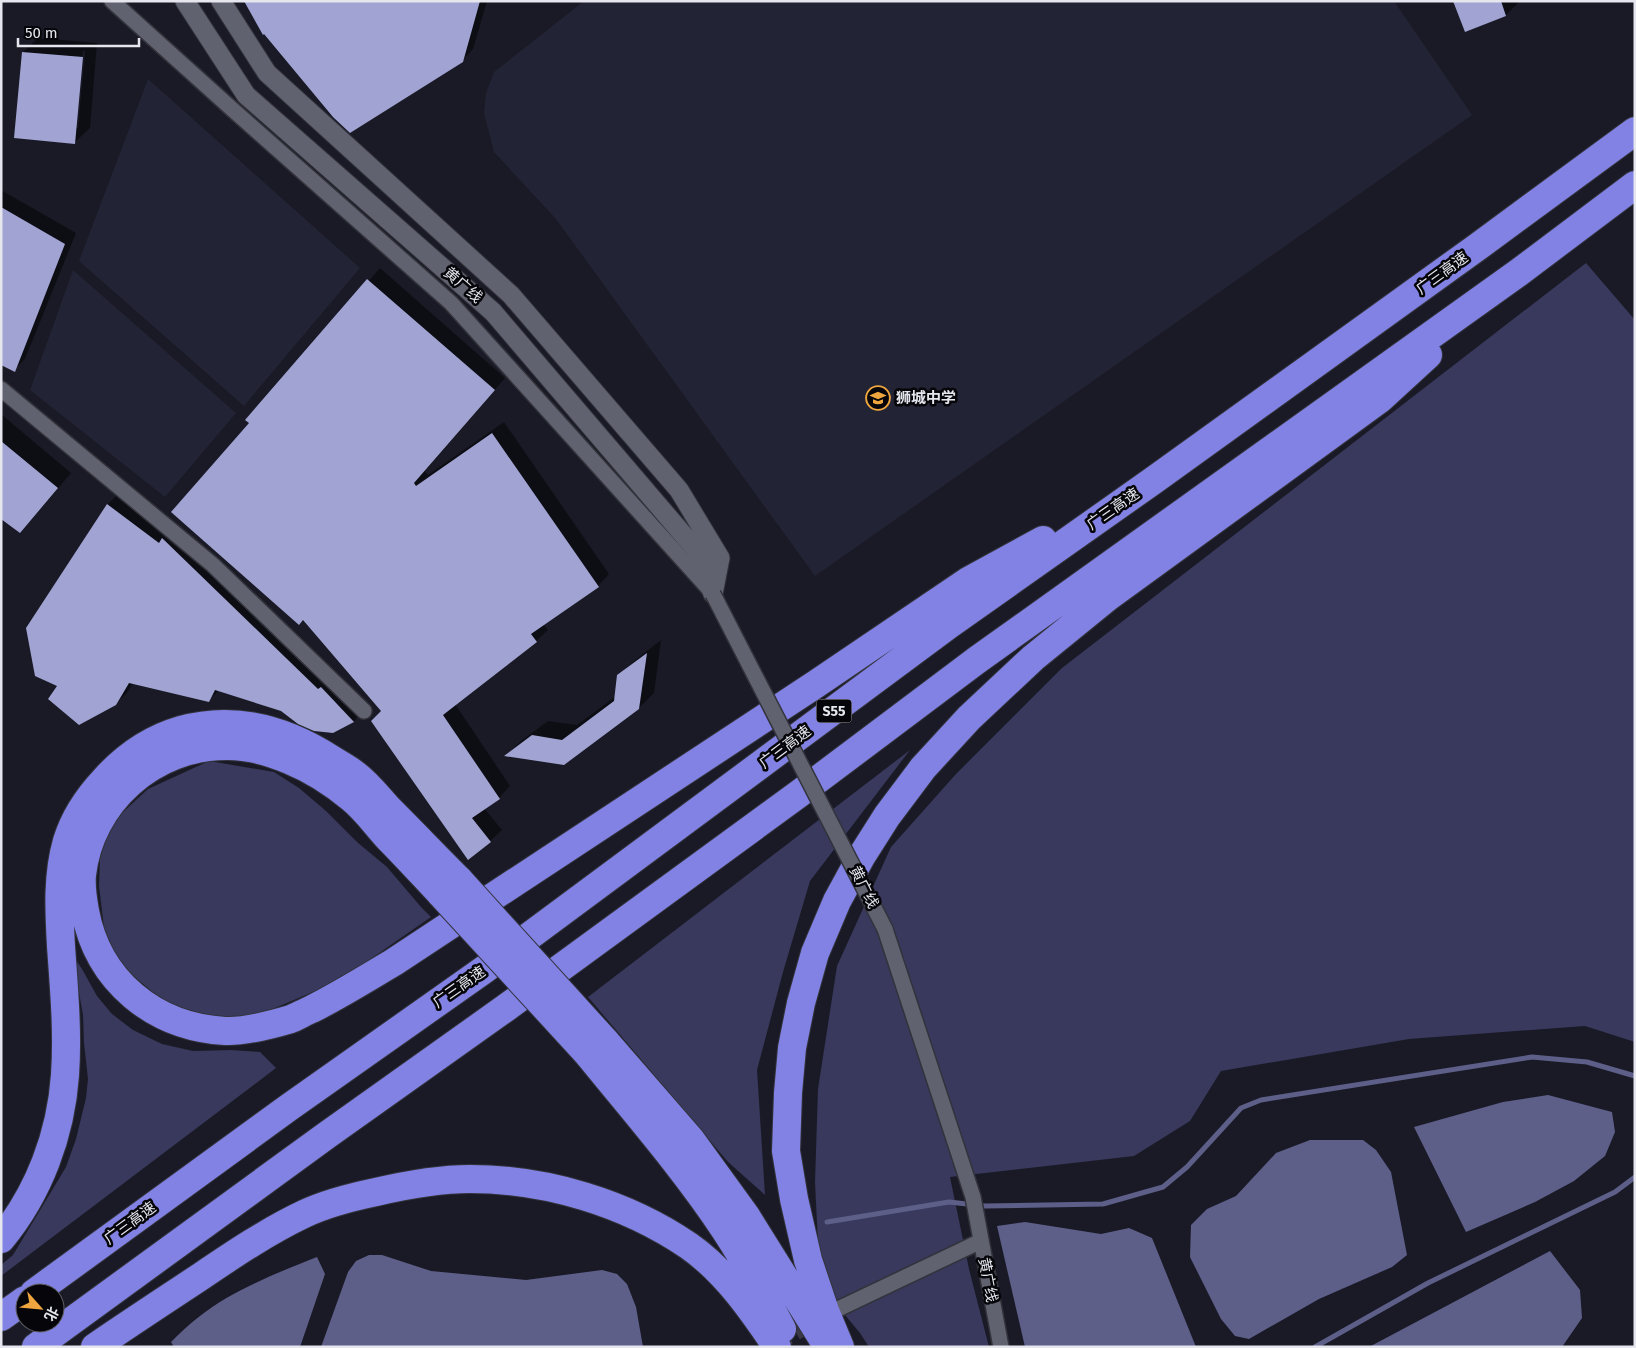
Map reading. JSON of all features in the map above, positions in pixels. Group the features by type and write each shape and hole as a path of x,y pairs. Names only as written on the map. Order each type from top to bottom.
{"highway":[{"name":"广三高速","path":"48,1283 288,1108 484,969 950,624 1154,480 1635,132"},
{"path":"36,1347 334,1130 507,1007 800,793 977,660 1518,273 1635,185"},
{"path":"840,1347 825,1311 808,1260 794,1199 786,1151 788,1093 792,1048 801,1003 815,954 837,901 866,848 923,768 970,718 1033,658 1108,596 1380,399 1518,273"},
{"path":"450,887 352,799 320,776 291,760 258,749 228,746 197,749 167,758 141,773 119,793 100,820 88,849 82,876 84,904 89,931 101,958 116,979 137,999 164,1016 196,1027 227,1031 260,1027 292,1018 334,998 394,962 816,684 968,581 1154,480"},
{"path":"1,1239 20,1212 42,1171 54,1140 61,1111 65,1076 66,1039 59,908 61,870 67,841 78,816 93,792 117,765 143,746 172,733 199,726 224,724 256,726 290,737 323,753 356,775 450,887 596,1047 690,1140 746,1216 828,1347"},
{"path":"596,1047 664,1148 725,1230 762,1291 791,1347"},
{"path":"95,1347 257,1238 306,1213 346,1198 391,1188 427,1182 469,1179 547,1188 579,1196 622,1210 659,1228 690,1247 715,1268 740,1295 777,1347"},
{"path":"1,1317 15,1307"}],"street":[{"path":"112,1 451,303 713,594"},
{"name":"黄广线","path":"185,1 246,94 493,312 698,552 713,594 885,929 973,1197 1001,1347"},
{"name":"黄广线","path":"221,1 267,73 511,295 679,490 720,558 713,594"},
{"path":"1,389 214,565 364,711"},
{"path":"836,1310 981,1241"}],"shaded area":[{"name":"狮城中学","path":"584,1 1394,1 1472,115 815,576 556,219 494,152 484,113 486,93 494,72"},
{"path":"148,79 360,268 244,406 79,261"},
{"path":"1586,263 1635,320 1635,1042 1585,1026 1409,1039 1221,1071 1190,1121 1134,1156 950,1177 969,1269 989,1347 869,1347 860,1333 830,1297 819,1264 815,1182 818,1089 837,966 891,847 956,774 1062,668"},
{"path":"73,270 236,413 165,497 30,390"},
{"path":"910,750 810,881 757,1070 765,1195 728,1162 588,997"},
{"path":"209,761 274,772 299,788 387,867 431,917 349,974 327,986 256,1016 238,1019 210,1016 185,1010 161,999 130,973 106,944 99,886 100,858 111,823 148,789"},
{"path":"72,954 97,996 112,1014 133,1030 162,1044 193,1051 231,1050 260,1052 276,1068 1,1276 1,1265 13,1255 66,1167 76,1139 86,1098 88,1079 83,1015"},
{"path":"1548,1095 1612,1112 1615,1132 1605,1156 1574,1181 1535,1202 1466,1232 1414,1127 1503,1102"},
{"path":"1310,1140 1363,1140 1376,1150 1391,1172 1407,1255 1392,1267 1319,1299 1249,1339 1235,1336 1221,1319 1190,1257 1191,1225 1207,1209 1236,1196 1276,1153"},
{"path":"1025,1222 1101,1234 1129,1228 1152,1238 1196,1347 1025,1347 997,1226"},
{"path":"1550,1251 1580,1290 1582,1318 1562,1347 1369,1347"},
{"path":"369,1255 382,1255 431,1271 526,1280 602,1270 617,1274 627,1284 636,1307 643,1347 321,1347 348,1272 356,1261"},
{"path":"317,1257 325,1274 300,1347 174,1347 171,1342 192,1322 226,1298"}],"building":[{"path":"244,1 480,1 463,62 350,133 333,117 263,35"},
{"path":"1453,1 1501,1 1506,16 1465,32"},
{"path":"22,52 83,57 75,144 14,138"},
{"path":"1,207 65,244 15,372 1,365"},
{"path":"367,279 495,390 414,483 416,486 492,433 599,587 531,634 537,642 443,715 500,799 472,818 491,842 468,860 371,721 381,711 303,620 299,625 171,512 249,423 245,420"},
{"path":"1,441 58,488 20,533 1,519"},
{"path":"107,504 159,543 162,538 318,689 321,687 354,722 333,733 314,731 298,724 281,711 215,690 209,702 129,683 116,705 79,725 48,699 57,686 35,676 26,628"},
{"path":"647,653 639,709 564,765 504,756 532,735 562,740 614,701 617,675"}],"waterway":[{"path":"827,1222 949,1202 985,1206 1103,1204 1163,1187 1187,1167 1241,1108 1261,1100 1532,1057 1587,1062 1635,1076"},
{"path":"1315,1347 1428,1283 1615,1192 1635,1177"}],"tunnel":[{"path":"776,1344 817,1321"}],"place":[{"name":"狮城中学","path":"878,398"}]}
